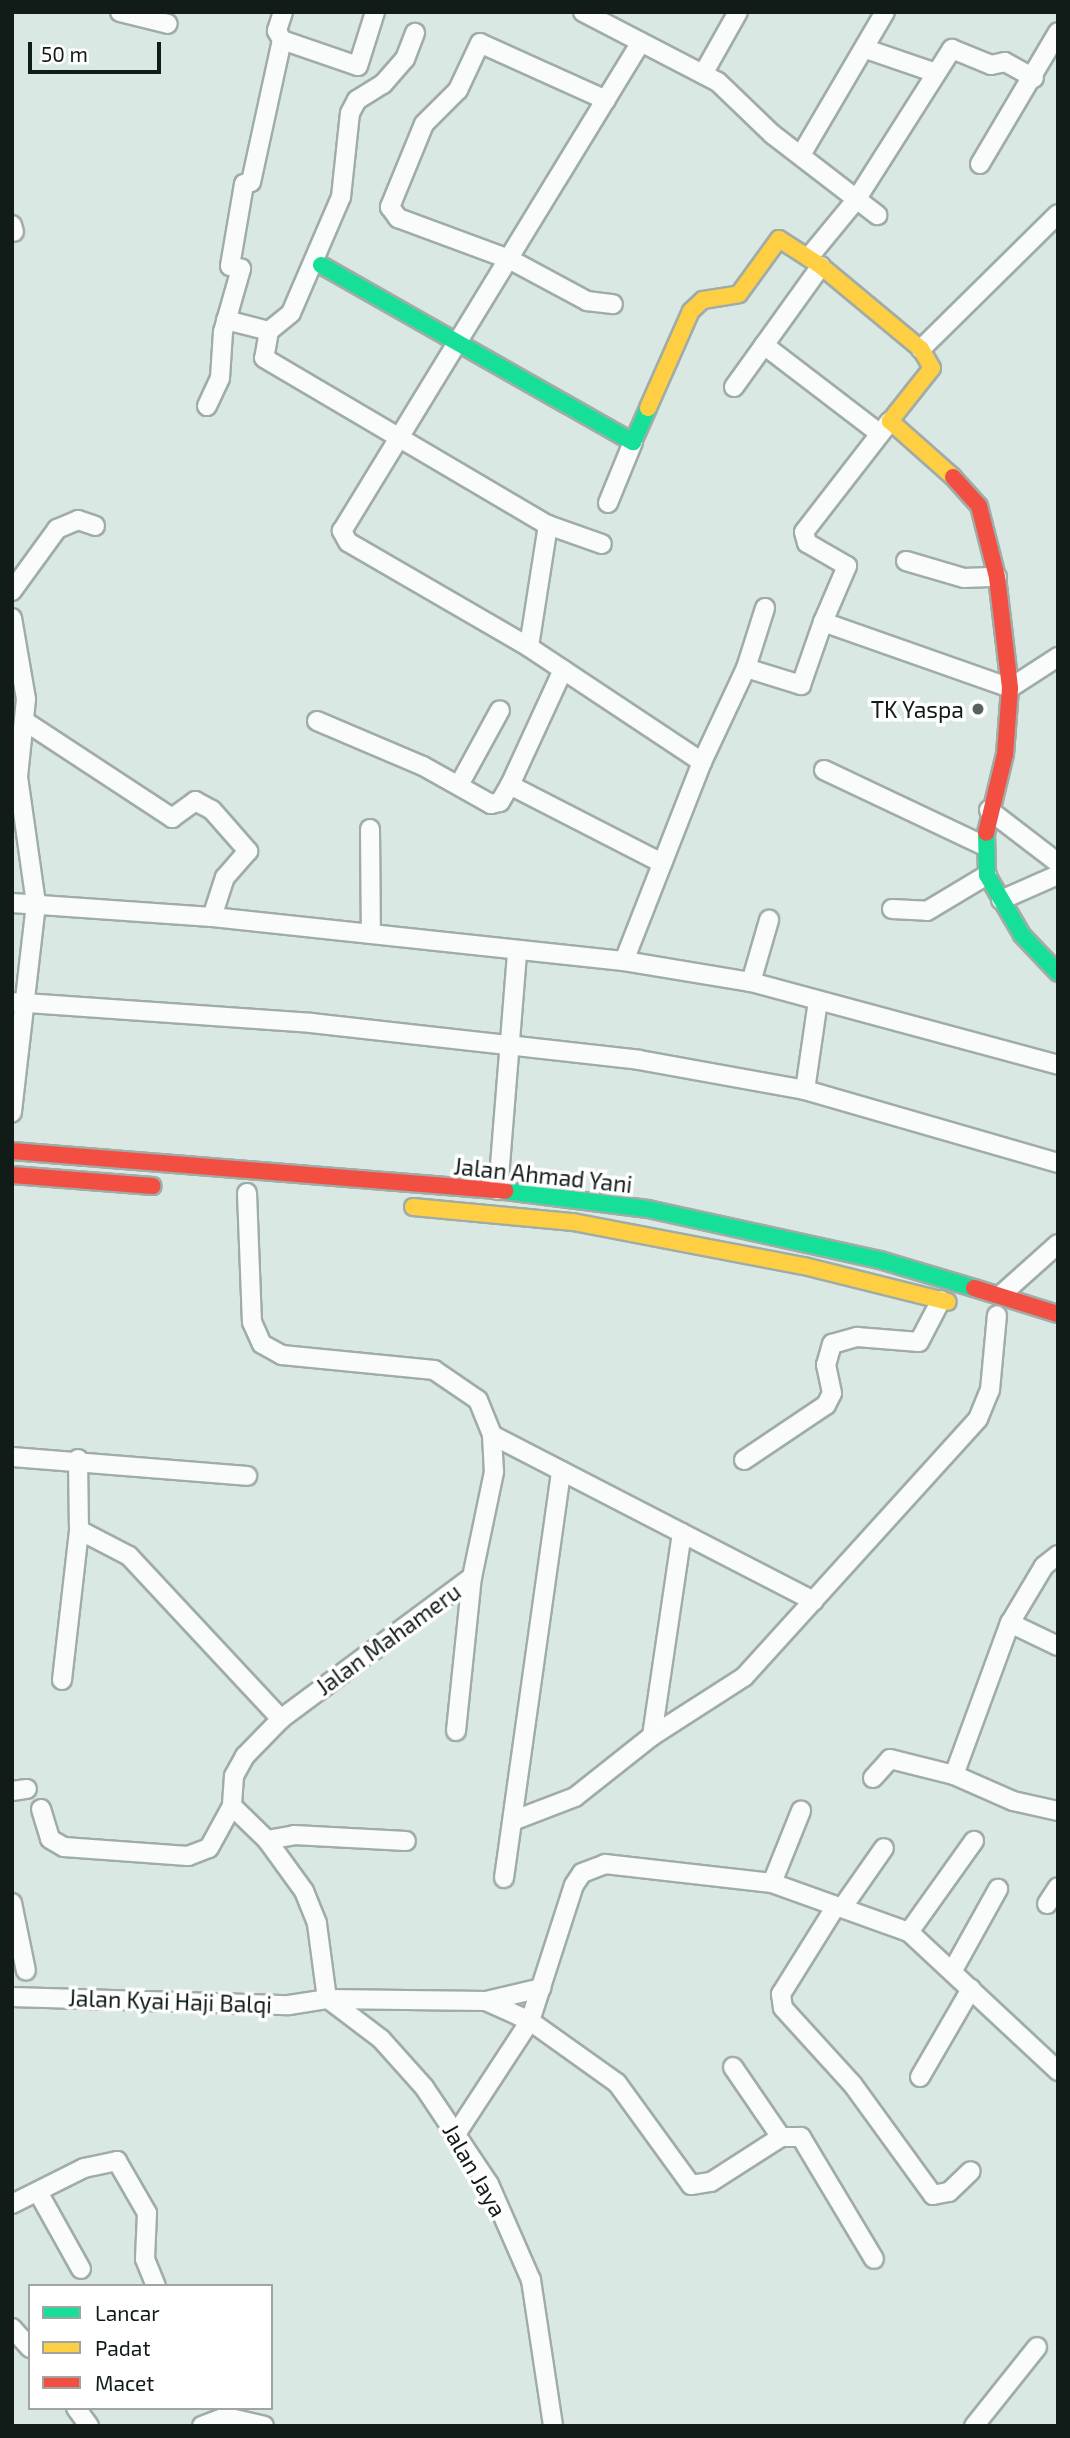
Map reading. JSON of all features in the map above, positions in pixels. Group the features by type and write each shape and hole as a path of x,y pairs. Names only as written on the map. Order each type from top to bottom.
{"main road":[{"path":"321,265 633,442 695,305 739,294 779,239 815,261 921,349 932,368 884,427 941,463 979,506 997,577 1010,688 1005,754 989,810 985,846 987,874 1022,935 1058,973"},
{"name":"Jalan Ahmad Yani","path":"12,1151 498,1190 750,1229 1002,1294 1058,1314"},
{"path":"12,1175 178,1188"},
{"path":"240,1192 271,1195"},
{"name":"Jalan Ahmad Yani","path":"399,1206 573,1222 804,1266 1019,1322"},
{"path":"982,1312 1002,1294"}],"street":[{"path":"120,12 168,24"},
{"path":"207,406 220,378 226,320 241,269 230,266 244,184 251,182 282,40 278,32 284,12"},
{"path":"282,40 358,65 375,12"},
{"path":"583,12 704,74 734,93 801,155 877,215"},
{"path":"704,74 737,12"},
{"path":"801,155 866,49 885,12"},
{"path":"980,164 1034,78 1058,32"},
{"path":"415,33 405,59 383,84 356,100 350,113 345,183 291,313 269,331 264,358 548,526 602,544"},
{"path":"642,42 343,526 344,537 529,647 702,762"},
{"path":"607,100 480,43 458,90 424,124 391,212 509,259 587,301 612,304"},
{"path":"734,387 764,345 936,73 955,48 1034,78"},
{"path":"866,49 936,73"},
{"path":"921,349 1058,214"},
{"path":"226,320 269,331"},
{"path":"746,668 801,685 846,566 807,543 804,532 884,427 764,345"},
{"path":"608,503 633,442"},
{"path":"12,591 57,529 79,520 94,526"},
{"path":"529,647 548,526"},
{"path":"906,561 964,578 997,577"},
{"path":"624,961 702,762 746,668 765,608"},
{"path":"12,618 26,722 18,777 36,904 20,1002 12,1113"},
{"path":"823,622 1010,688 1058,657"},
{"path":"317,721 459,785 495,805 510,785 563,670"},
{"path":"459,785 500,710"},
{"path":"26,722 172,818 195,801 212,810 248,851 225,877 212,917"},
{"path":"824,770 985,846"},
{"path":"510,785 662,863"},
{"path":"989,810 1058,863"},
{"path":"370,829 371,934"},
{"path":"892,909 927,911 987,874"},
{"path":"1001,900 1058,875"},
{"path":"12,903 212,917 517,952 624,961 751,982 1058,1065"},
{"path":"751,982 769,920"},
{"path":"498,1190 507,1042 517,952"},
{"path":"805,1090 818,1001"},
{"path":"20,1002 507,1042 805,1090 1058,1163"},
{"name":"Jalan Mahameru","path":"232,1806 234,1776 244,1756 281,1719 472,1577 494,1472 492,1435 478,1400 434,1370 282,1355 262,1344 252,1322 240,1192"},
{"path":"1002,1294 1058,1244"},
{"path":"744,1460 826,1405 832,1393 826,1365 832,1344 857,1337 919,1342 941,1300"},
{"path":"515,1820 575,1797 652,1735 744,1676 814,1601 978,1419 990,1390 982,1312"},
{"path":"492,1435 814,1601"},
{"path":"12,1457 78,1459 247,1476"},
{"path":"62,1680 79,1530 78,1459"},
{"path":"504,1878 515,1820 561,1471"},
{"path":"79,1530 129,1556 281,1719"},
{"path":"652,1735 682,1533"},
{"path":"954,1775 1010,1623 1044,1566 1058,1555"},
{"path":"456,1731 472,1577"},
{"path":"1010,1623 1058,1646"},
{"path":"873,1778 890,1759 954,1775 1013,1801 1058,1811"},
{"path":"41,1809 50,1839 64,1847 188,1856 209,1848 232,1806 267,1840 304,1891 317,1924 327,1999"},
{"path":"772,1884 801,1811"},
{"path":"267,1840 294,1835 406,1841"},
{"path":"909,1932 974,1841"},
{"path":"884,1848 839,1907 781,1994 783,2008 853,2085 933,2195 949,2192 971,2171"},
{"path":"456,2134 530,2021 574,1885 583,1873 605,1864 772,1884 909,1932 953,1970 1058,2071"},
{"path":"1047,1904 1058,1887"},
{"path":"953,1970 998,1889"},
{"path":"12,1903 26,1971"},
{"path":"486,2001 541,1988"},
{"path":"920,2077 971,1989"},
{"name":"Jalan Kyai Haji Balqi","path":"12,1997 289,2005 327,1999 486,2001"},
{"name":"Jalan Jaya","path":"327,1999 381,2039 424,2087 489,2184 531,2280 553,2426"},
{"path":"486,2001 530,2021 617,2083 691,2185 711,2182 781,2137 801,2137 874,2259"},
{"path":"733,2067 781,2137"},
{"path":"12,2204 84,2168 122,2164 147,2213 145,2259 155,2284"},
{"path":"38,2192 81,2269"},
{"path":"12,2328 28,2346"},
{"path":"974,2426 1037,2347"},
{"path":"77,2410 89,2426"},
{"path":"202,2426 224,2412 264,2426"}],"traffic: fast":[{"path":"321,265 633,442 648,408"},
{"path":"986,833 987,875 1022,935 1058,973"},
{"path":"505,1191 648,1209 880,1260 974,1288"}],"traffic: slow":[{"path":"648,408 691,311 703,300 739,294 779,239 821,266 921,349 932,368 890,421 953,477"},
{"path":"413,1207 573,1222 804,1266 948,1302"}],"traffic: jam":[{"path":"953,477 979,506 997,577 1010,688 1005,754 986,833"},
{"path":"12,1151 505,1191"},
{"path":"12,1175 153,1186"},
{"path":"974,1288 1058,1314"}],"place":[{"name":"TK Yaspa","path":"978,709"}]}
